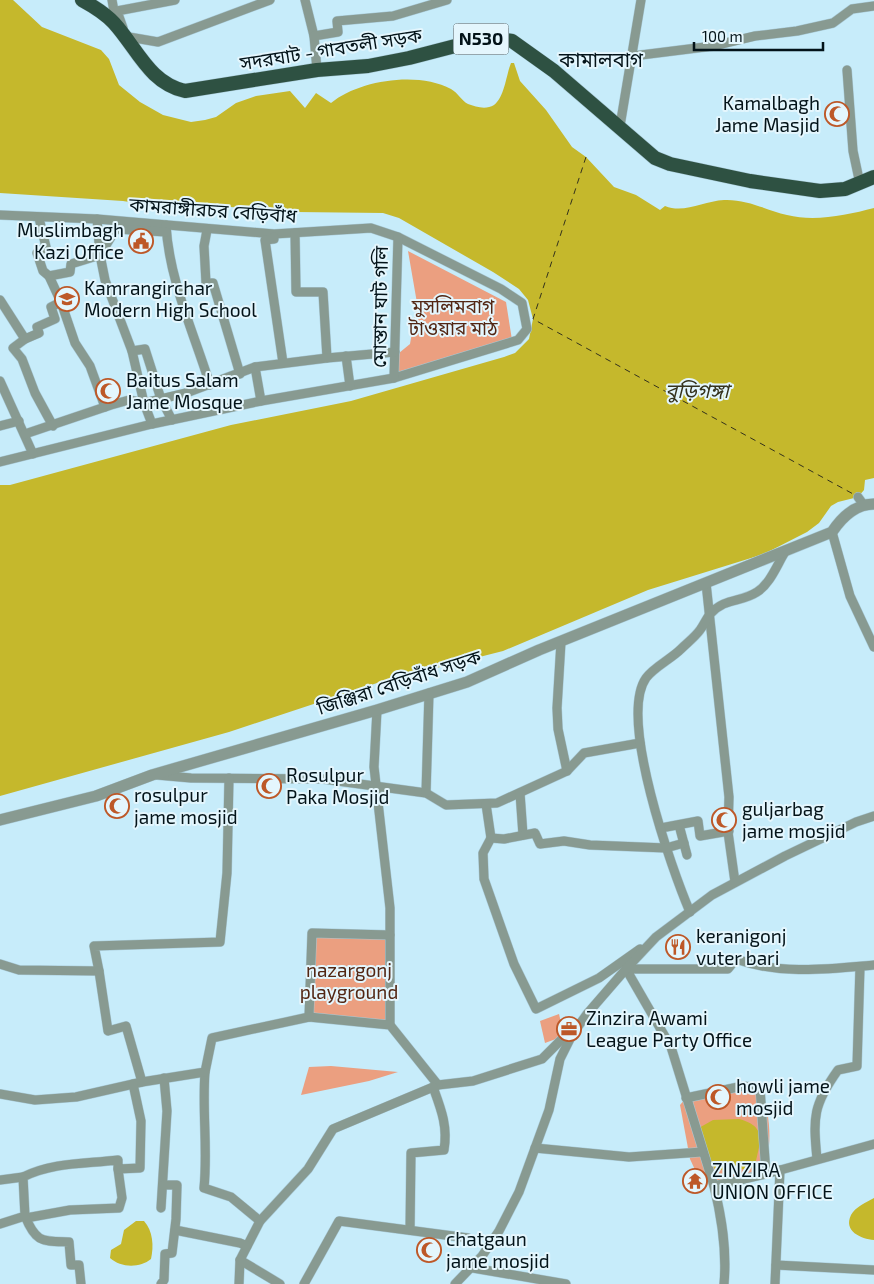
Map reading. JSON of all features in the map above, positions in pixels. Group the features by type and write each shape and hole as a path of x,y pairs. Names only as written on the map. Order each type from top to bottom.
{"highway":[{"name":"সদরঘাট - গাবতলী সড়ক","path":"82,0 113,22 165,85 185,91 317,70 368,66 409,58 490,37 500,37 512,41 554,71 655,158 670,164 750,181 820,192 845,189 874,177"}],"street":[{"path":"112,0 113,13 128,38"},
{"path":"128,38 117,11 175,0"},
{"path":"128,38 158,42 270,0"},
{"path":"306,0 314,36 317,70"},
{"path":"314,36 338,32 337,21 394,16 447,0"},
{"path":"620,126 641,0"},
{"path":"633,56 713,46 755,36 797,31 833,23 852,8 874,6"},
{"path":"847,70 853,151 860,184"},
{"name":"কামরাঙ্গীরচর বেড়িবাঁধ","path":"0,215 98,219 166,228 274,234 371,228 398,237 501,289 522,304 527,329 518,340 394,378 261,401 152,424 0,462"},
{"path":"39,218 46,247 37,253 43,271 49,276 61,302 75,343 90,366 105,407"},
{"path":"98,219 100,255 105,280 132,351 144,403 152,424"},
{"path":"49,276 70,272 71,264 100,255 116,228 166,228 167,246 184,314 210,385"},
{"path":"208,230 204,246 206,284 213,284 240,374"},
{"path":"295,233 296,292 321,292 324,294 328,358"},
{"path":"274,234 274,238 265,240 283,363"},
{"name":"মোস্তান ঘাট গলি","path":"394,378 398,237"},
{"path":"0,300 25,339"},
{"path":"53,426 35,393 22,359 13,348 25,339 39,333 37,327 55,319 51,307 61,302"},
{"path":"132,351 145,349 161,399 172,420"},
{"path":"25,434 130,400 144,403 210,385 255,367 395,352"},
{"path":"346,356 350,386"},
{"path":"255,367 261,401"},
{"path":"0,381 33,454"},
{"path":"0,426 19,421"},
{"name":"জিঞ্জিরা বেড়িবাঁধ সড়ক","path":"0,820 96,796 152,775 467,682 832,532 841,519 865,502"},
{"path":"832,532 850,596 874,647"},
{"path":"690,912 671,868 647,784 640,743 638,707 646,679 699,631 709,615 723,602 756,592 766,584 785,552"},
{"path":"706,583 728,788 729,831 736,882"},
{"path":"561,642 557,715 567,771"},
{"path":"426,793 429,694"},
{"path":"377,710 374,767 389,899 390,1024 435,1086 447,1132 444,1150 411,1153 410,1230"},
{"path":"152,775 323,780 426,793 446,805 486,804 497,803 567,771 584,753 640,743"},
{"path":"118,1169 140,1168 141,1121 138,1083 126,1026 108,1030 94,946 220,942 227,874 229,778"},
{"path":"520,793 523,835"},
{"path":"486,804 491,838 483,853 484,879 514,964 536,1009 599,978 712,896 736,882 856,822 874,816"},
{"path":"661,828 698,820 700,836 729,831"},
{"path":"679,825 687,855"},
{"path":"491,838 504,839 535,833 540,844 564,841 590,845 666,848 684,843"},
{"path":"309,1017 312,933 390,935"},
{"path":"239,1284 240,1260 260,1221 308,1169 333,1129 435,1086 472,1082 542,1059 587,1014 656,937"},
{"path":"626,969 728,969 736,959 758,966 807,970 874,966"},
{"path":"0,964 19,970 99,971"},
{"path":"817,1159 814,1123 823,1092 838,1070 857,1066 860,967"},
{"path":"626,969 671,1047 723,1220 726,1261 724,1284"},
{"path":"455,1284 473,1268 507,1215 533,1159 535,1148 549,1110 560,1059 572,1035 587,1014"},
{"path":"260,1221 232,1198 204,1188 206,1166 203,1098 205,1072 212,1038 309,1017 390,1024"},
{"path":"0,1094 35,1100 76,1097 138,1083 205,1072"},
{"path":"161,1208 164,1185 167,1111 164,1078"},
{"path":"686,1098 743,1086 760,1088 766,1174"},
{"path":"714,1186 766,1174 858,1146 874,1144"},
{"path":"535,1148 629,1157 702,1152"},
{"path":"0,1180 22,1177 37,1170 62,1164 118,1160 122,1198 119,1208 70,1210 26,1217 0,1224"},
{"path":"775,1284 780,1170"},
{"path":"22,1177 26,1217 32,1234 43,1241 69,1242 71,1266 79,1265 81,1284"},
{"path":"161,1284 164,1280 166,1254 172,1253 177,1185 164,1185"},
{"path":"304,1284 339,1221 468,1238"},
{"path":"175,1230 247,1246"},
{"path":"240,1260 280,1284"},
{"path":"776,1265 874,1270"},
{"path":"473,1268 566,1284"}],"green space":[{"name":"মুসলিমবাগ টাওয়ার মাঠ","path":"408,251 506,302 512,340 398,372 399,353 410,344 417,303"},
{"name":"nazargonj playground","path":"312,933 390,935 390,1025 309,1017"},
{"path":"559,1014 564,1036 545,1043 540,1021"},
{"path":"331,1066 398,1072 369,1081 301,1095 309,1067"},
{"path":"726,1087 762,1092 769,1122 768,1155 761,1173 714,1186 696,1172 690,1159 680,1105 686,1098"}],"water":[{"name":"বুড়িগঙ্গা","path":"0,0 13,0 42,27 101,50 109,59 119,85 140,102 163,115 191,122 216,117 236,103 256,96 290,91 305,108 316,93 331,103 357,89 373,84 406,79 438,83 451,89 468,104 484,108 494,105 498,101 511,63 514,63 520,81 546,110 572,147 586,157 614,187 636,195 660,210 665,206 679,209 717,201 732,200 787,215 820,218 874,208 874,478 865,480 864,490 858,497 838,502 831,506 819,523 807,532 764,554 648,590 503,651 377,683 229,732 0,796 0,485 10,485 231,425 351,401 504,357 515,353 529,339 533,319 528,300 519,289 399,218 383,213 296,212 193,204 166,208 123,201 0,193"},
{"path":"739,1119 755,1126 758,1131 760,1143 755,1166 749,1169 716,1170 710,1163 697,1129 713,1120"},
{"path":"874,1198 874,1240 859,1236 851,1230 849,1221 855,1210"},
{"path":"136,1221 144,1221 151,1234 151,1259 142,1264 130,1266 120,1264 110,1258 111,1250 121,1244 124,1230"}],"ferry route":[{"path":"586,157 533,319 855,495"}],"place":[{"name":"Kamalbagh Jame Masjid","path":"837,114"},
{"name":"Muslimbagh Kazi Office","path":"141,241"},
{"name":"Kamrangirchar Modern High School","path":"67,299"},
{"name":"Baitus Salam Jame Mosque","path":"108,391"},
{"name":"Rosulpur Paka Mosjid","path":"269,786"},
{"name":"rosulpur jame mosjid","path":"117,806"},
{"name":"guljarbag jame mosjid","path":"724,820"},
{"name":"keranigonj vuter bari","path":"678,947"},
{"name":"Zinzira Awami League Party Office","path":"569,1029"},
{"name":"howli jame mosjid","path":"718,1097"},
{"name":"ZINZIRA UNION OFFICE","path":"695,1181"},
{"name":"chatgaun jame mosjid","path":"429,1250"}],"district":[{"name":"কামালবাগ","path":"601,60"}]}
